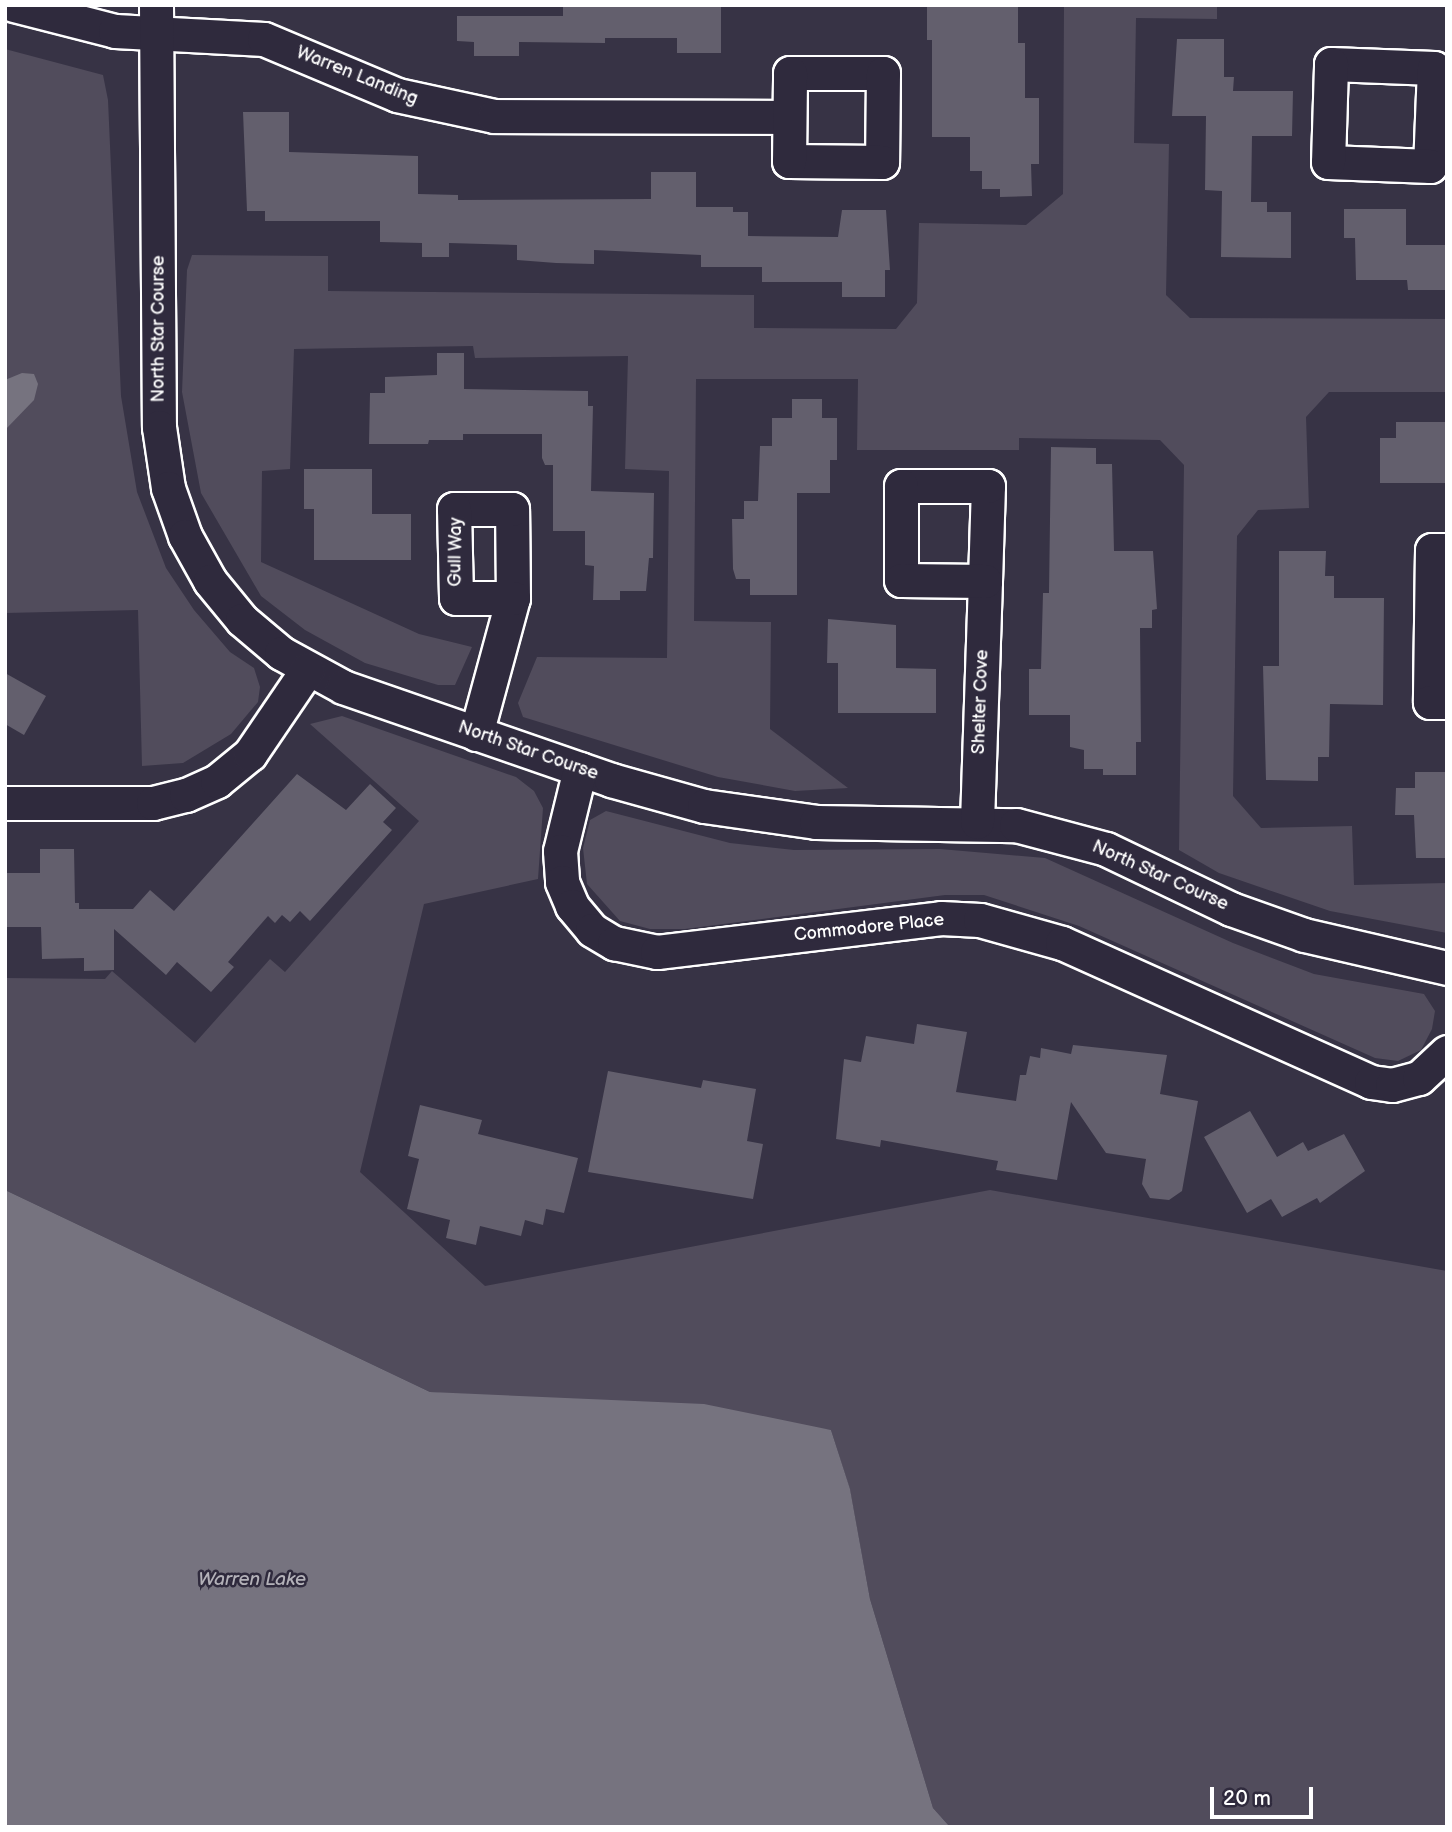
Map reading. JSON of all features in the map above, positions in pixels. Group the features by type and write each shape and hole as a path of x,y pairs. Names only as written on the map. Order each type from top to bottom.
{"street":[{"name":"Warren Landing","path":"13,5 65,21 156,20 264,39 397,95 495,116 789,117"},
{"name":"North Star Course","path":"156,20 159,427 168,488 185,536 210,581 242,620 307,670 343,687 477,734 580,769 704,806 770,818 1016,825 1074,838 1231,909 1304,935 1447,968"},
{"path":"1447,550 1432,550 1430,702 1447,702"},
{"name":"Shelter Cove","path":"977,822 985,581"},
{"path":"477,734 513,597"},
{"path":"5,803 153,803 186,795 217,781 250,754 307,670"},
{"name":"Commodore Place","path":"580,769 561,851 562,882 572,906 585,922 614,943 657,951 941,918 980,920 1062,943 1371,1082 1392,1085 1419,1078 1447,1052"}],"shaded area":[{"path":"1064,5 1217,5 1217,19 1136,18 1134,143 1169,144 1166,295 1190,318 1447,319 1447,392 1329,392 1306,417 1309,508 1258,510 1237,536 1233,796 1261,828 1352,826 1354,885 1447,883 1447,933 1330,911 1219,873 1179,850 1184,465 1160,440 1019,438 1019,450 857,450 858,379 696,379 694,621 771,622 770,729 848,788 795,791 718,777 523,717 518,703 537,657 667,658 669,471 625,469 628,356 475,358 473,346 294,349 290,469 262,471 261,562 419,634 472,647 455,685 438,685 365,663 305,630 261,596 201,493 182,392 187,270 192,255 328,256 328,291 754,295 754,328 896,329 917,303 919,223 1026,225 1063,194"},
{"path":"5,49 103,75 108,100 121,396 137,492 166,568 194,610 230,652 254,668 260,687 258,702 231,734 183,763 142,766 138,610 5,613"},
{"path":"342,716 516,777 534,791 543,808 538,879 424,904 360,1172 485,1286 990,1190 1447,1271 1447,1827 950,1827 933,1808 870,1599 850,1490 831,1430 430,1392 5,1190 5,978 105,979 112,971 195,1043 270,959 285,972 419,821 310,724"},
{"path":"606,811 730,843 794,850 940,849 1045,858 1233,943 1314,974 1424,994 1435,1011 1432,1029 1421,1050 1398,1061 1375,1058 1079,926 984,895 945,895 685,929 650,929 620,921 587,884 583,848 590,820"}],"water":[{"path":"22,373 34,374 38,384 34,400 5,430 5,380"},
{"name":"Warren Lake","path":"5,1190 430,1392 704,1404 831,1430 850,1489 870,1599 933,1808 950,1827 5,1827"}],"building":[{"path":"563,5 721,5 721,53 677,53 677,38 605,38 605,43 519,42 519,56 474,56 474,42 457,41 457,16 563,16"},
{"path":"927,5 1018,5 1018,43 1025,43 1025,98 1039,98 1039,164 1031,164 1032,196 1000,197 1000,189 982,189 982,171 970,171 970,137 932,137 932,40 927,40"},
{"path":"1177,39 1224,39 1224,77 1234,77 1233,91 1293,91 1292,136 1252,136 1251,202 1267,202 1267,212 1291,212 1291,258 1221,257 1222,191 1205,190 1206,116 1172,116"},
{"path":"243,112 289,112 289,152 418,156 418,194 458,195 458,200 651,199 651,172 696,172 696,207 733,207 733,212 748,212 748,236 838,237 842,210 886,210 890,270 885,270 885,297 842,297 842,282 762,282 762,267 701,267 701,255 594,250 594,264 556,263 517,260 517,245 449,243 449,257 422,257 422,243 380,242 380,221 265,221 265,211 247,211"},
{"path":"1344,209 1406,209 1406,245 1446,245 1446,290 1408,290 1407,280 1356,280 1355,238 1344,238"},
{"path":"437,353 464,353 464,389 588,391 588,406 593,406 591,491 654,493 653,558 649,558 646,591 620,591 620,600 593,600 594,566 585,565 585,531 553,531 553,465 545,465 542,458 542,434 463,434 463,440 429,440 428,444 369,444 370,393 385,393 385,377 437,375"},
{"path":"792,399 822,399 822,418 837,418 837,460 830,460 830,493 797,493 797,595 750,595 750,579 736,579 733,569 732,519 744,519 744,501 758,501 760,446 772,446 772,418 792,418"},
{"path":"1396,422 1447,422 1447,483 1380,483 1380,438 1396,438"},
{"path":"1051,447 1096,448 1096,464 1112,464 1114,551 1153,551 1157,609 1152,610 1152,628 1140,628 1141,742 1136,742 1136,775 1103,775 1103,769 1084,769 1084,750 1070,747 1070,715 1029,715 1029,669 1041,669 1043,593 1049,593"},
{"path":"304,469 372,469 372,514 411,514 411,560 314,560 314,509 304,509"},
{"path":"1279,551 1326,551 1325,576 1334,576 1334,598 1384,598 1383,705 1330,704 1329,757 1318,757 1318,781 1266,780 1263,666 1279,666"},
{"path":"828,619 896,625 896,668 936,669 936,713 838,713 838,663 827,663"},
{"path":"5,673 46,696 24,735 5,724"},
{"path":"1415,772 1447,772 1447,858 1416,858 1414,815 1395,815 1396,788 1415,788"},
{"path":"297,774 346,810 370,784 396,808 383,822 392,830 310,921 300,911 290,922 282,915 275,923 268,916 228,962 234,967 211,992 177,962 166,975 114,929 114,970 84,971 84,958 42,959 41,927 5,927 5,873 40,873 40,849 74,849 75,903 79,903 79,909 133,909 150,890 174,911"},
{"path":"917,1024 967,1032 956,1092 1016,1101 1020,1075 1026,1075 1030,1056 1040,1058 1041,1048 1071,1054 1073,1045 1167,1055 1160,1094 1198,1101 1182,1191 1169,1200 1150,1198 1142,1184 1146,1159 1106,1153 1071,1102 1057,1180 996,1170 998,1161 881,1140 880,1147 836,1139 844,1059 861,1062 866,1036 914,1044"},
{"path":"608,1071 701,1088 703,1080 756,1089 747,1141 763,1144 753,1199 588,1172"},
{"path":"420,1105 482,1120 478,1134 578,1158 564,1213 546,1209 543,1225 525,1220 521,1236 480,1226 476,1245 446,1238 450,1220 407,1209 419,1159 408,1156"},
{"path":"1250,1111 1277,1157 1303,1142 1308,1151 1344,1134 1365,1171 1320,1203 1317,1198 1282,1217 1271,1199 1247,1213 1204,1137"}]}
